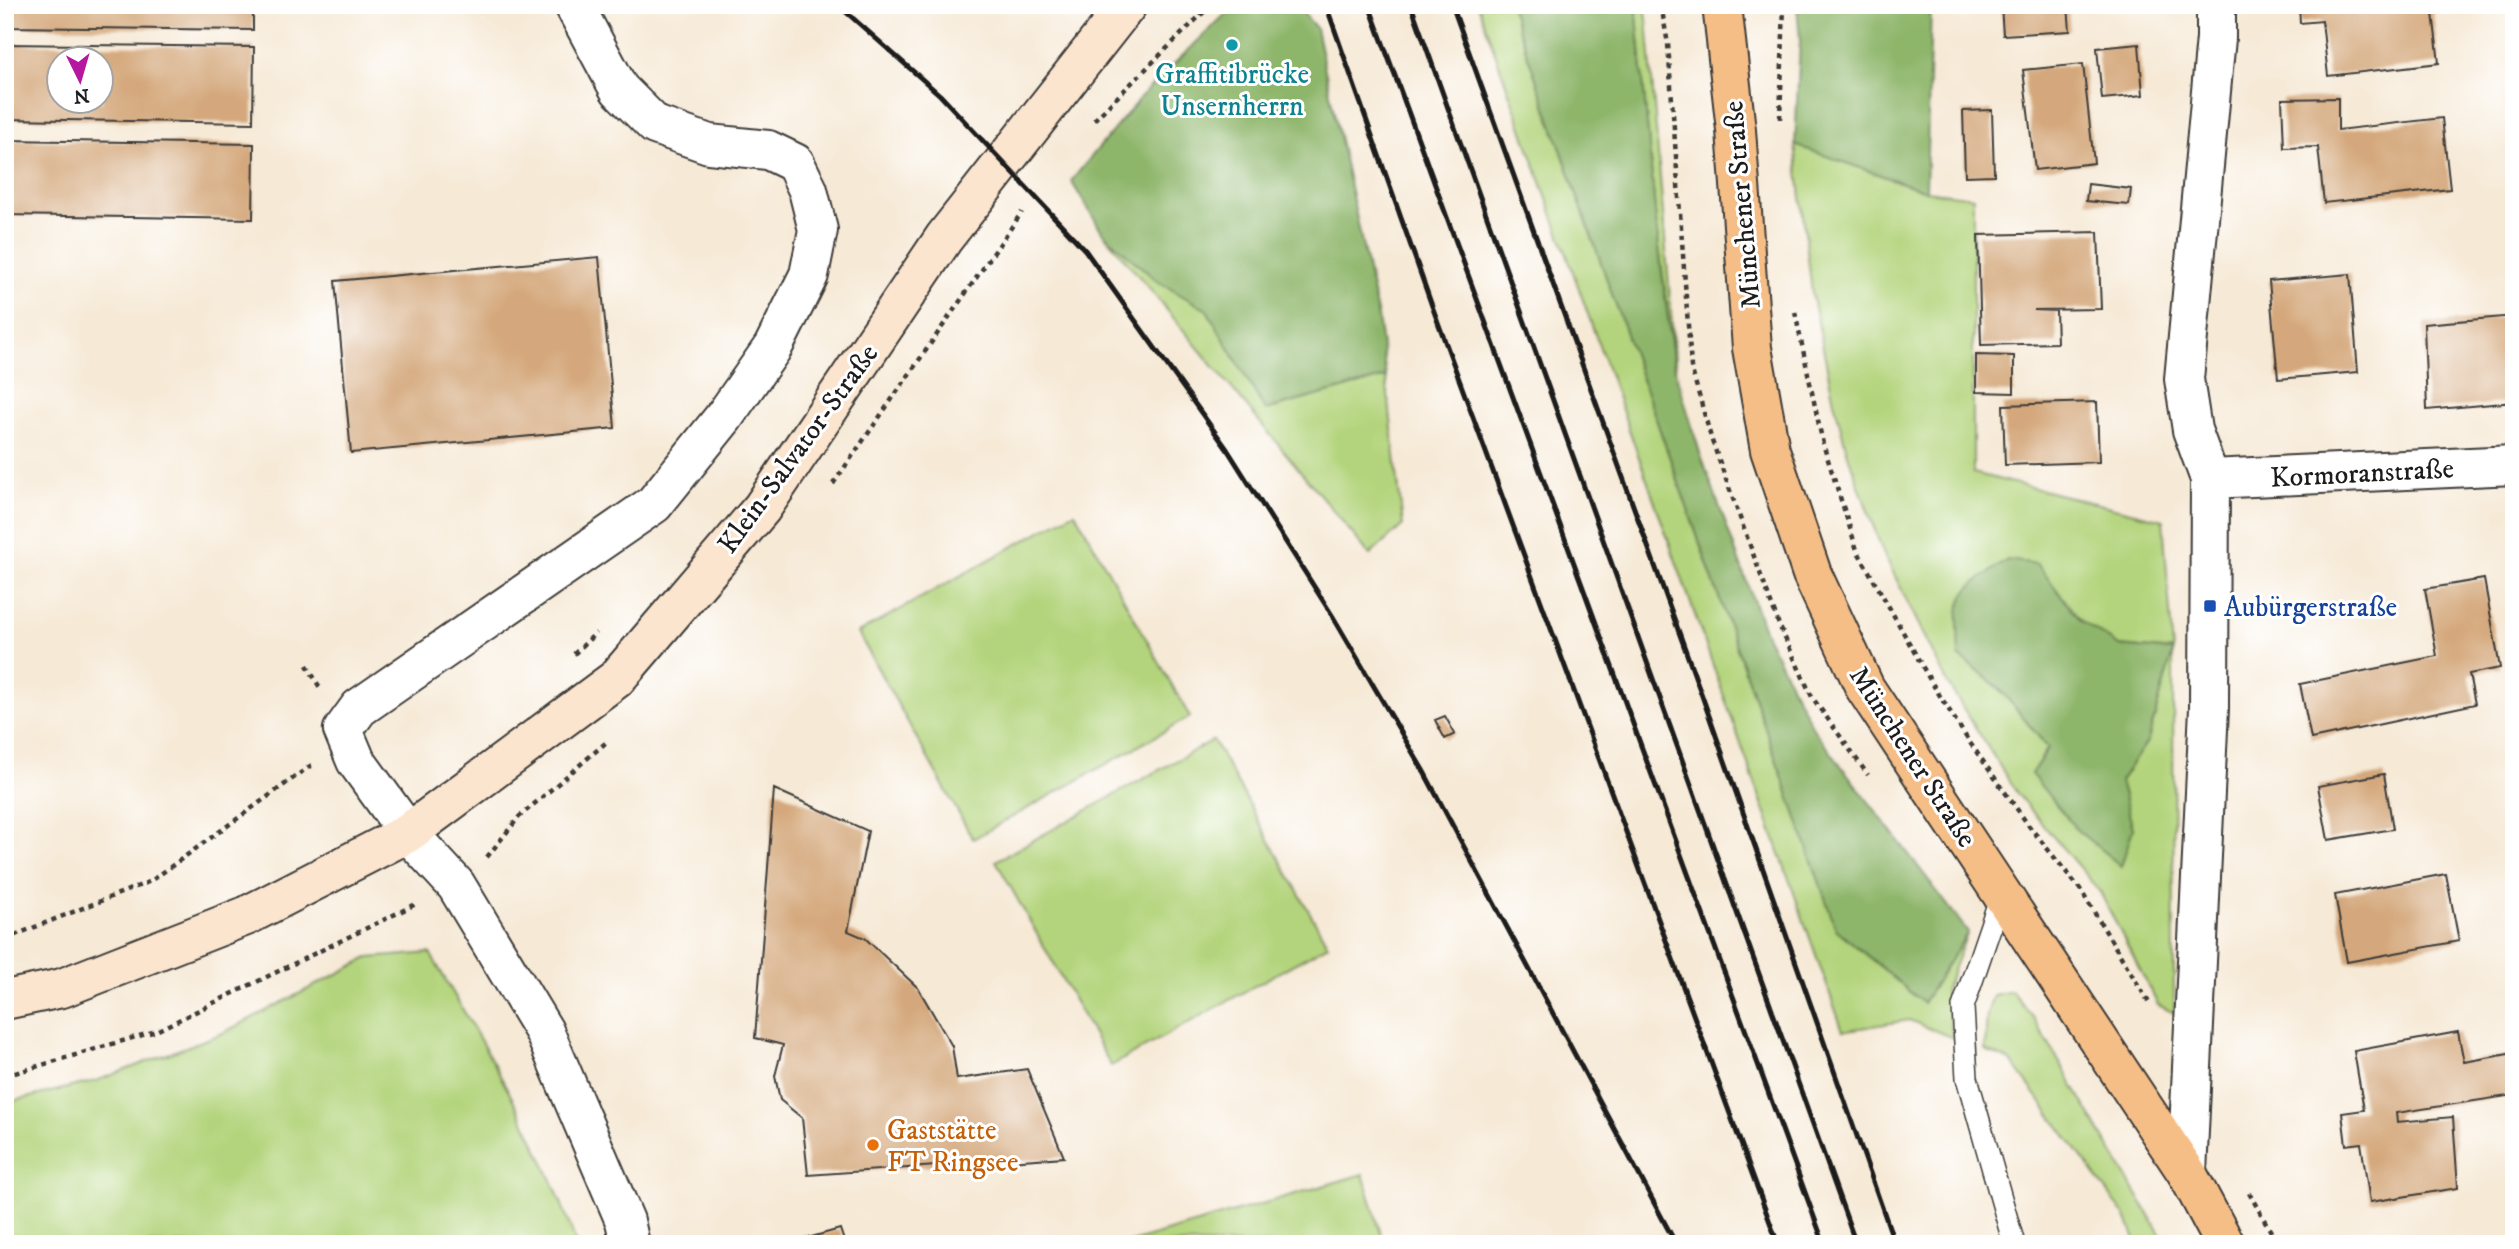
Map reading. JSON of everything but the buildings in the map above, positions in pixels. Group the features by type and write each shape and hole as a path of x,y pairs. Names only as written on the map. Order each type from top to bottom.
{"main road":[{"name":"Klein-Salvator-Straße","path":"5,1000 62,988 246,916 408,833 616,679 761,508 944,238 1127,5"},
{"name":"Münchener Straße","path":"1722,5 1736,130 1752,348 1770,450 1812,574 1865,688 2187,1173 2225,1244"}],"street":[{"path":"574,5 619,89 655,125 709,144 768,150 795,163 808,190 818,230 809,275 773,347 724,417 654,504 359,708 343,730 356,761 408,833 456,886 544,1031 625,1221 630,1244"},
{"path":"2187,1173 2209,708 2210,480 2192,430 2184,379 2216,38 2216,5"},
{"name":"Kormoranstraße","path":"2210,480 2514,465"}],"lane":[{"path":"2003,893 1963,1007 1967,1078 2014,1244"}],"path":[{"path":"1194,5 1201,14 1211,5"},
{"path":"1779,129 1784,5"},
{"path":"1793,302 1823,444 1857,550 1930,680 1968,740 2029,826 2080,889 2138,980 2156,1017"},
{"path":"5,939 151,881 308,770 343,730 307,664"},
{"path":"5,1076 156,1031 456,886"},
{"path":"2245,1185 2278,1244"}],"green space":[{"path":"1235,5 1296,5 1316,28 1378,317 1386,377 1265,410 1207,310 1157,281 1103,233 1071,181 1146,91"},
{"path":"1478,5 1510,5 1836,929 1923,1003 1968,932 1945,990 1953,1038 1909,1020 1843,1031"},
{"path":"1510,5 1636,5 1657,232 1674,366 1700,453 1766,635 1814,730 1968,932 1923,1003 1836,929"},
{"path":"1636,5 1645,5 1647,19 1676,372 1657,232"},
{"path":"1797,5 1931,5 1926,191 1795,145 1800,40"},
{"path":"1795,145 1926,191 1973,197 1973,473 2163,520 2173,651 2174,1013 2158,1005 2100,892 2018,795 1948,684 1882,550 1848,455 1834,402 1812,293","holes":["2037,565 2081,621 2119,646 2173,651 2148,740 2120,781 2133,829 2031,774 2048,748 1999,688 1959,656"]},
{"path":"1103,233 1157,281 1207,310 1265,410 1386,377 1403,525 1370,555"},
{"path":"1075,512 1190,717 973,839 858,633"},
{"path":"2007,560 2037,564 2081,621 2119,646 2173,651 2148,740 2120,781 2133,829 2121,866 2077,830 2031,774 2048,748 1999,688 1959,656 1958,620 1963,598 1978,581"},
{"path":"1213,740 1328,945 1111,1066 996,861"},
{"path":"430,953 529,1131 547,1168 576,1244 5,1244 5,1103 96,1081 223,1033 368,958"},
{"path":"2011,991 2033,1017 2166,1244 2137,1244 2126,1217 2011,1061 1985,1050 1987,1014 1993,995"},
{"path":"1363,1174 1384,1244 1125,1244"}],"railway":[{"path":"838,5 940,95 1085,250 1227,449 1332,615 1423,770 1676,1244"},
{"path":"1326,5 1432,306 1778,1244"},
{"path":"1369,5 1824,1244"},
{"path":"1411,5 1856,1244"},
{"path":"1452,5 1701,693 1895,1244"}],"place":[{"name":"Graffitibrücke Unsernherrn","path":"1232,45"},
{"name":"Aubürgerstraße","path":"2210,606"},
{"name":"Gaststätte FT Ringsee","path":"873,1145"}]}
